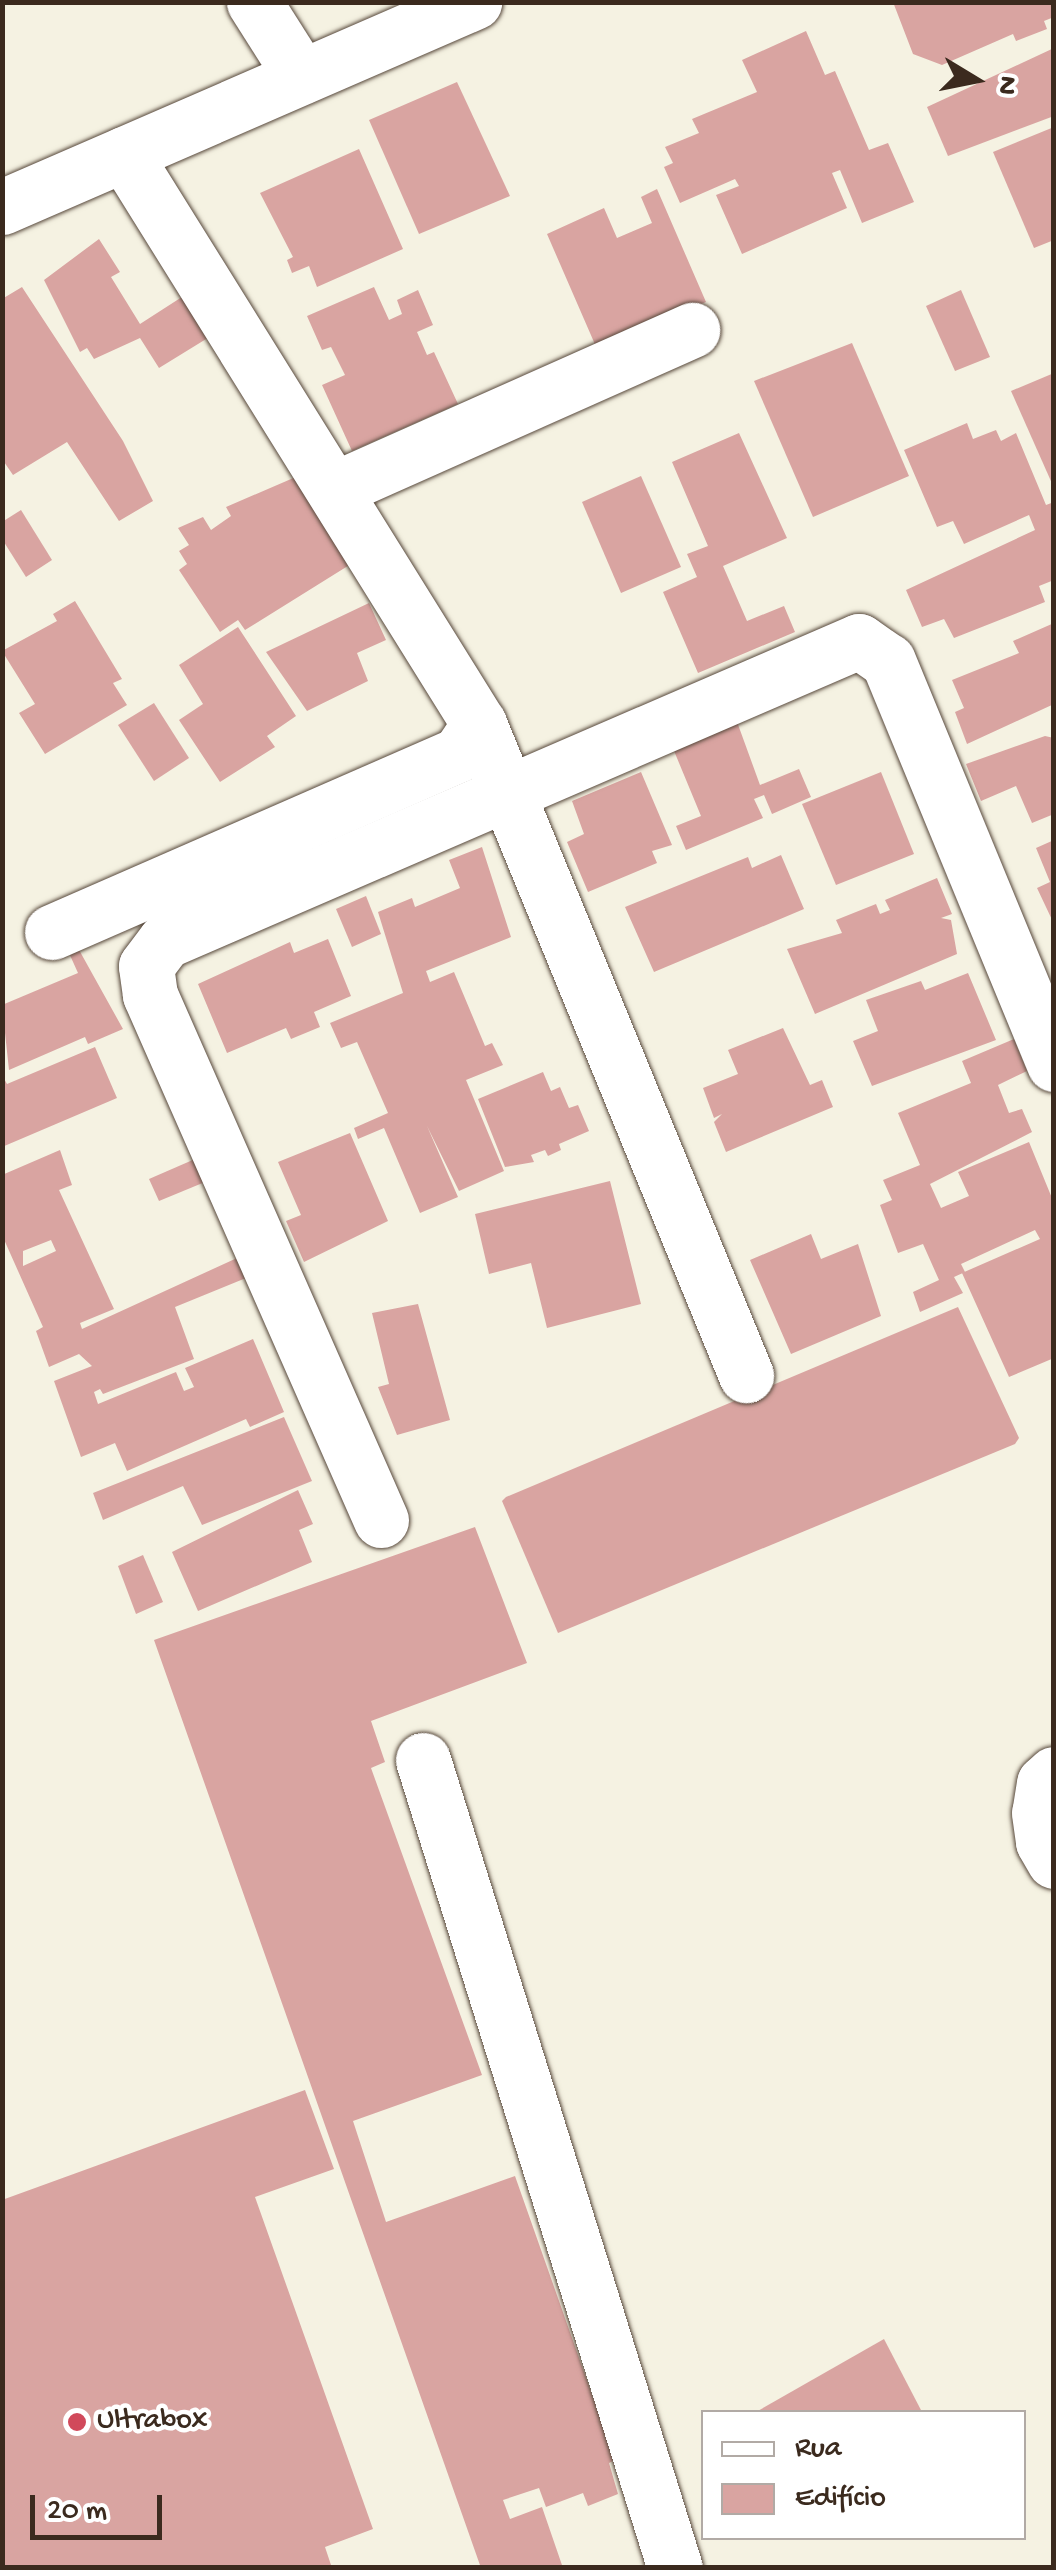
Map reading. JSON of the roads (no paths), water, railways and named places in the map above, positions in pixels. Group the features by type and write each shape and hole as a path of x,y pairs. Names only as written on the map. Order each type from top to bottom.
{"street":[{"path":"254,2 302,76"},
{"path":"2,207 474,2"},
{"path":"124,154 337,488 479,724 746,1374"},
{"path":"337,488 692,330"},
{"path":"381,1520 150,995 146,966 165,941 842,644 860,641 875,648 888,661 1054,1064"},
{"path":"52,932 458,754 479,724"},
{"path":"422,1760 674,2568"},
{"path":"1054,1774 1044,1782 1040,1814 1042,1842 1054,1861"}],"place":[{"name":"Ultrabox","path":"77,2422"}]}
